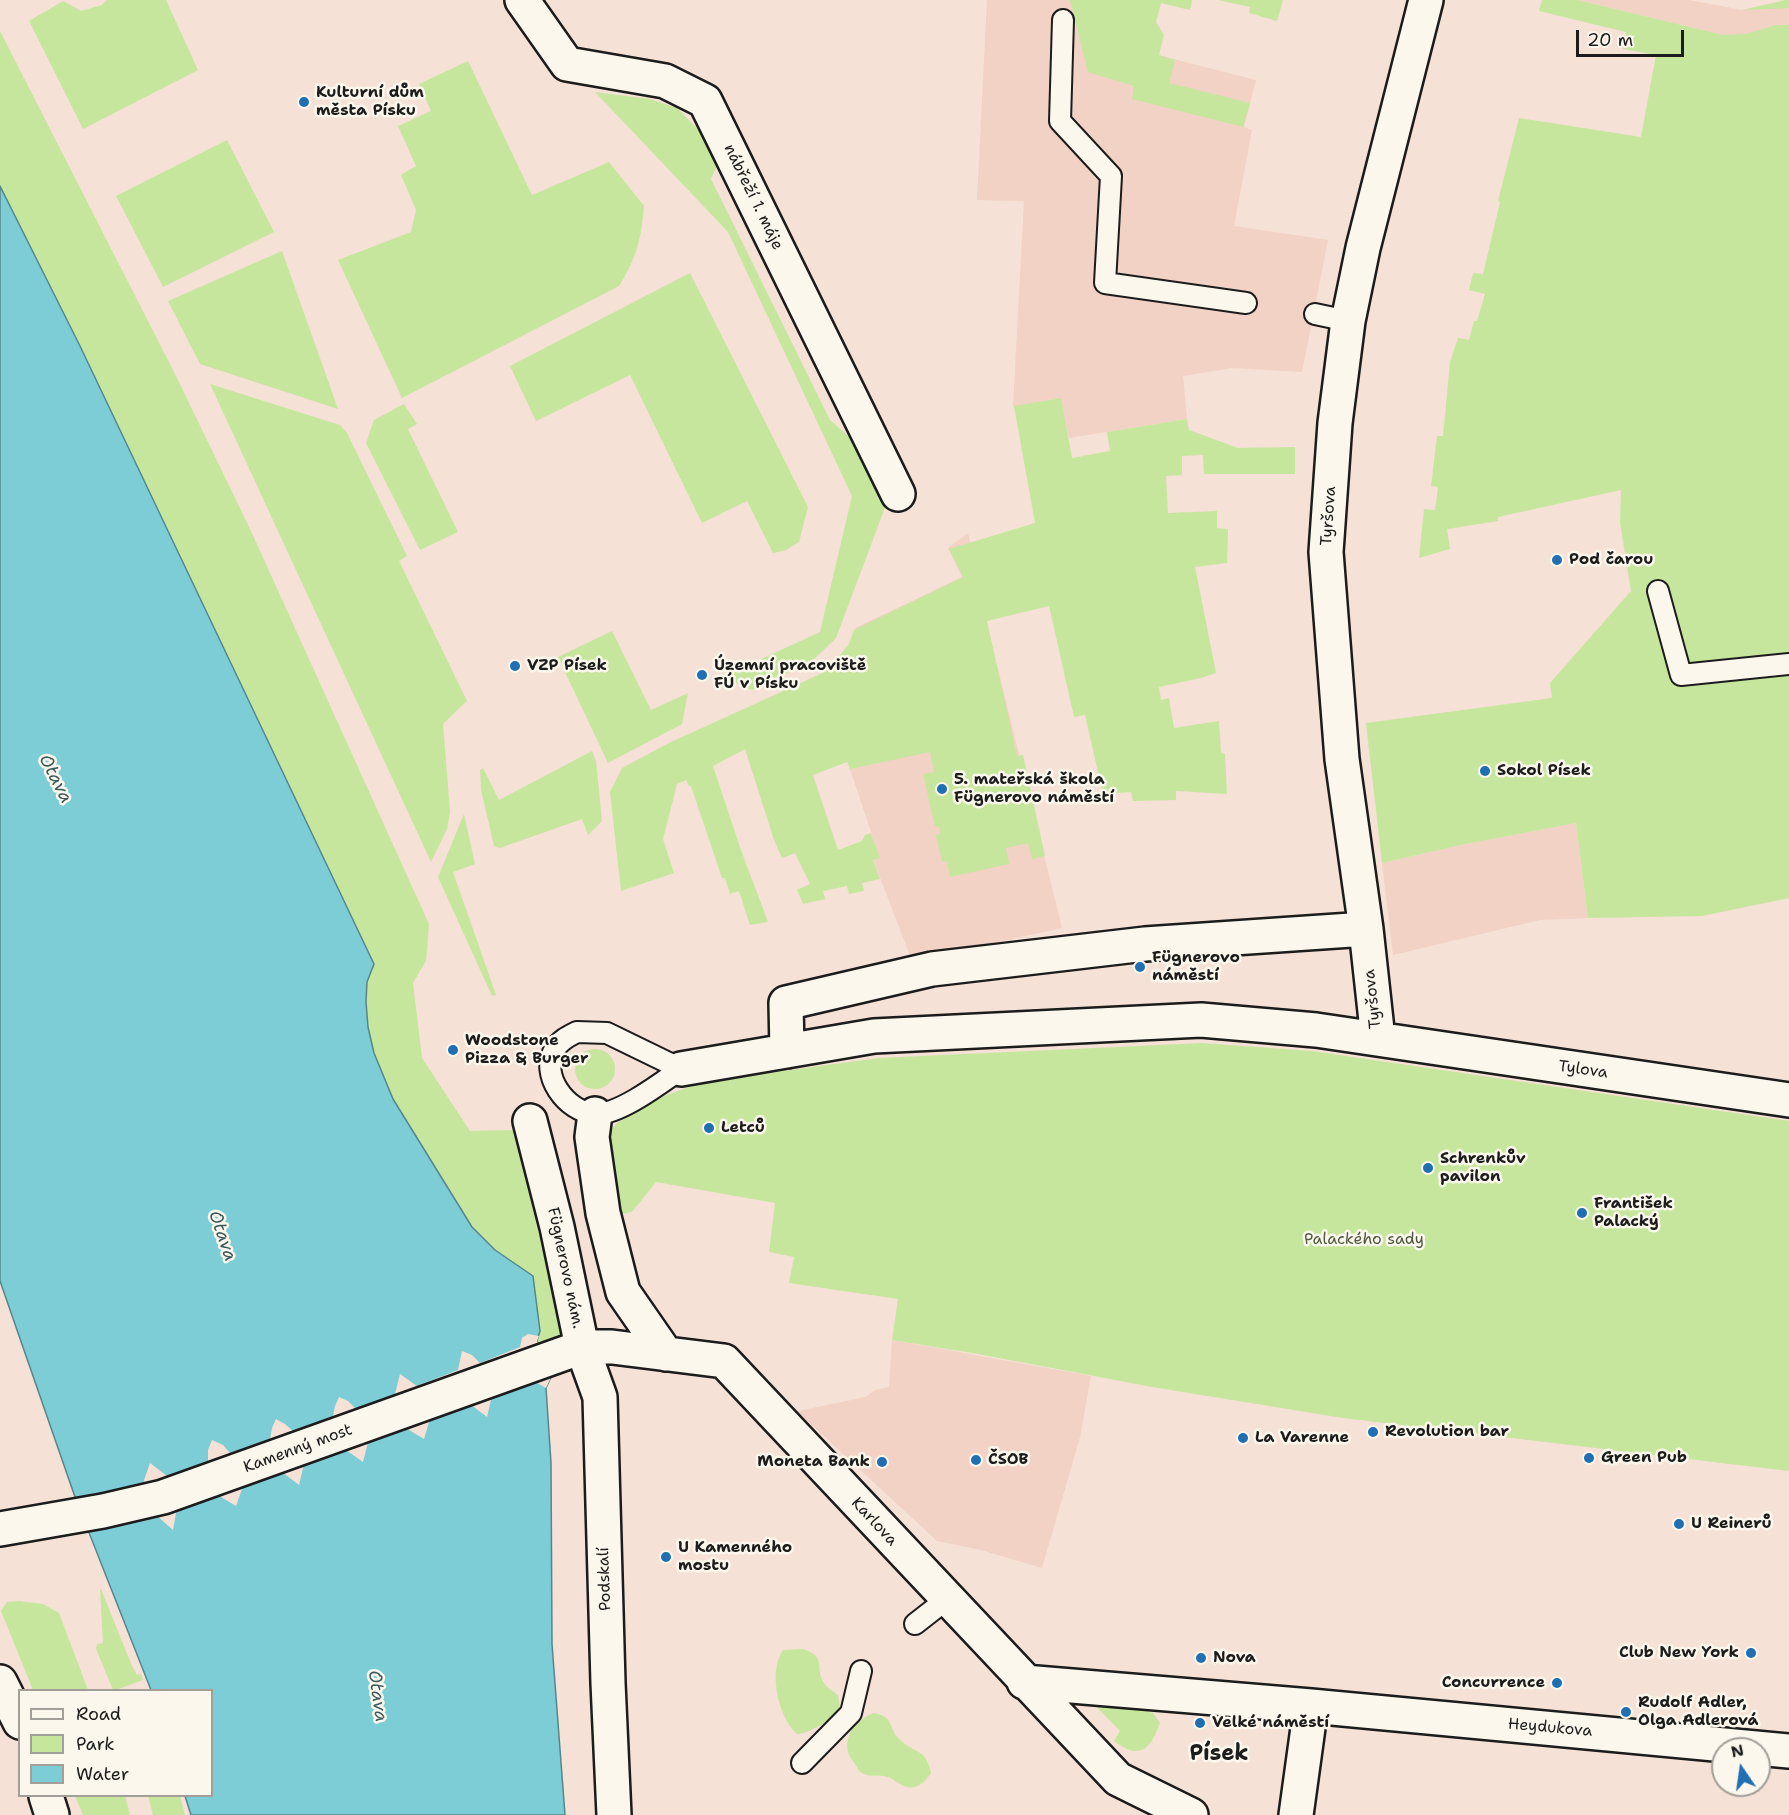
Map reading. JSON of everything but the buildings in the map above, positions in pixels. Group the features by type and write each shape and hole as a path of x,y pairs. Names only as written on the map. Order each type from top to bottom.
{"street":[{"name":"nábřeží 1. máje","path":"522,0 567,64 665,81 705,100 898,494"},
{"name":"Tyršova","path":"1378,1039 1366,929 1342,759 1326,552 1335,423 1348,321 1363,248 1426,0"},
{"path":"787,1051 786,1003 932,969 1145,944 1366,929"},
{"path":"681,1069 874,1036 1201,1020 1316,1029 1378,1039"},
{"name":"Tylova","path":"1378,1039 1789,1100"},
{"path":"595,1114 592,1137 603,1213 623,1292 666,1354"},
{"name":"Fügnerovo nám.","path":"530,1121 557,1227 567,1352 612,1347 724,1361"},
{"path":"557,1227 603,1213"},
{"name":"Kamenný most","path":"3,1529 103,1511 163,1497 567,1352"},
{"name":"Podskalí","path":"567,1352 600,1397 614,1815"},
{"name":"Karlova","path":"724,1361 1024,1682"},
{"path":"0,1682 18,1718"},
{"path":"1024,1682 1311,1706 1296,1815"},
{"path":"1024,1682 1118,1779 1191,1815"},
{"name":"Heydukova","path":"1311,1706 1789,1751"},
{"path":"46,1797 52,1815"}],"lane":[{"path":"1063,20 1060,121 1111,176 1106,283 1246,303"},
{"path":"1315,314 1348,321"},
{"path":"1658,591 1682,675 1789,663"},
{"path":"577,1032 607,1032 681,1069 619,1108 595,1114 566,1102 556,1088 552,1072 552,1055 561,1041 577,1032"},
{"path":"915,1624 947,1599"},
{"path":"802,1763 851,1713 861,1671"}],"shaded area":[{"path":"987,0 1071,0 1079,35 1256,80 1244,127 1252,130 1234,226 1328,240 1302,372 1232,368 1183,376 1187,419 1069,438 1060,398 1013,407 1024,201 977,200"},
{"path":"1578,0 1689,0 1742,10 1789,0 1789,34 1723,35"},
{"name":"5. mateřská škola Fügnerovo náměstí","path":"968,533 989,620 986,621 1062,928 912,961 873,859 879,856 834,721 822,672 827,670 850,644 855,628 962,577 948,548"},
{"path":"1576,823 1588,918 1540,920 1393,955 1382,863"},
{"path":"892,1340 1091,1376 1080,1437 1042,1568 981,1550 937,1541 798,1411 866,1397 875,1390 889,1387"}],"green space":[{"path":"107,0 166,0 198,70 83,129 29,21 63,1 81,11 102,5"},
{"path":"1070,0 1192,0 1190,10 1161,3 1156,22 1164,35 1159,55 1175,60 1169,83 1250,103 1243,127 1132,99 1134,86 1088,72"},
{"path":"1218,0 1283,0 1277,21 1249,13 1250,7"},
{"path":"1542,0 1578,0 1723,35 1746,34 1776,25 1789,25 1789,898 1702,916 1588,918 1576,823 1382,863 1366,723 1552,698 1550,683 1631,591 1620,523 1621,490 1498,517 1498,521 1447,529 1450,549 1419,558 1424,509 1435,510 1438,487 1431,486 1437,436 1443,436 1450,362 1458,338 1469,340 1485,294 1469,290 1473,273 1483,274 1519,118 1641,137 1656,55 1623,49 1626,32 1539,11"},
{"path":"1789,0 1789,8 1742,10"},
{"path":"0,31 175,374 251,531 429,924 426,961 413,983 422,1058 470,1131 517,1130 522,1166 565,1338 541,1348 537,1341 533,1276 495,1250 472,1227 393,1099 374,1053 368,1027 367,982 374,964 80,346 0,186"},
{"path":"468,61 532,195 609,162 644,206 640,239 630,266 619,286 402,398 338,260 411,232 416,210 401,175 416,166 398,126 431,111 419,84"},
{"path":"595,92 650,99 677,108 722,154 711,179 830,420 876,460 889,497 836,638 811,662 752,690 722,677 820,632 852,496 728,232"},
{"path":"227,140 274,232 163,287 116,196"},
{"path":"282,251 338,409 200,364 168,301"},
{"path":"690,273 808,507 799,542 786,550 773,553 747,501 702,523 630,375 536,421 510,366"},
{"path":"210,384 340,425 347,433 407,556 399,561 467,701 443,724 450,812 447,829 431,862"},
{"path":"1061,398 1072,458 1110,451 1107,432 1187,419 1189,430 1238,448 1295,447 1295,474 1204,474 1203,455 1182,456 1182,475 1166,476 1168,513 1217,511 1217,528 1228,529 1227,563 1195,567 1216,673 1159,687 1161,700 1169,698 1174,728 1219,721 1221,753 1225,754 1227,794 1176,791 1176,800 1133,801 1131,792 1103,794 1085,715 1074,717 1049,606 987,621 1017,756 1023,755 1045,856 1032,859 1028,843 1006,848 1009,864 950,877 947,861 942,862 936,835 940,834 939,827 935,827 923,774 934,772 930,752 850,769 847,762 813,775 838,850 862,841 865,835 871,833 880,858 873,860 880,879 862,883 864,891 849,894 847,886 823,891 825,899 803,904 797,890 810,884 795,853 782,858 745,749 713,766 768,922 750,925 739,891 730,894 725,878 722,878 691,786 686,780 677,784 663,839 674,873 621,891 610,792 622,768 669,743 827,671 849,644 854,630 963,577 949,549 1035,523 1014,406"},
{"path":"404,404 417,424 408,429 458,532 420,550 366,443 374,420"},
{"path":"612,631 651,710 688,693 682,724 608,763 558,657"},
{"path":"592,751 596,761 602,821 588,835 582,819 500,848 494,846 481,790 480,770 483,768 499,800"},
{"path":"464,814 475,864 453,872 496,995 492,996 438,877"},
{"name":"Palackého sady","path":"1202,1043 1312,1051 1789,1121 1789,1471 1343,1418 1152,1387 892,1340 898,1299 789,1283 794,1257 769,1252 775,1203 656,1182 632,1212 616,1215 605,1136 618,1122 664,1096 703,1082 878,1058"},
{"path":"595,1049 609,1055 615,1069 609,1083 595,1089 581,1083 575,1069 581,1055"},
{"path":"100,1590 132,1666 137,1675 141,1674 143,1680 119,1689 113,1689 96,1649 97,1644 103,1643"},
{"path":"7,1602 43,1604 59,1613 88,1689 33,1689 1,1611"},
{"path":"803,1649 811,1652 818,1659 824,1683 838,1695 839,1711 831,1720 797,1734 790,1727 780,1706 776,1670 783,1650"},
{"path":"1108,1700 1153,1713 1160,1723 1152,1740 1143,1750 1130,1750 1114,1741 1120,1731 1093,1703"},
{"path":"874,1713 885,1717 899,1739 926,1759 931,1773 920,1785 908,1787 888,1777 860,1772 849,1754 848,1739 858,1723"},
{"path":"75,1797 125,1797 130,1815 83,1815"},
{"path":"148,1797 180,1797 185,1815 153,1815"}],"water":[{"name":"Otava","path":"0,186 80,346 374,964 367,982 368,1027 374,1053 393,1099 472,1227 495,1250 533,1276 540,1331 537,1341 553,1373 546,1388 551,1463 552,1644 565,1815 191,1815 185,1797 213,1797 213,1689 151,1689 75,1497 0,1281"}],"pier":[{"path":"528,1334 539,1336 537,1341 553,1373 546,1388 532,1380 492,1396 487,1417 470,1404 430,1419 424,1439 408,1427 368,1442 363,1462 346,1450 304,1464 299,1485 282,1472 241,1486 236,1506 221,1497 219,1493 177,1508 173,1530 156,1515 86,1532 72,1498 145,1484 144,1480 150,1463 167,1476 208,1461 208,1450 212,1440 223,1445 230,1453 270,1439 276,1419 293,1431 333,1416 339,1397 348,1401 356,1409 395,1394 400,1374 417,1386 458,1370 462,1351 472,1355 480,1363 520,1347 522,1338"}],"place":[{"name":"Kulturní dům města Písku","path":"304,102"},
{"name":"Pod čarou","path":"1557,560"},
{"name":"VZP Písek","path":"515,666"},
{"name":"Územní pracoviště FÚ v Písku","path":"702,675"},
{"name":"Sokol Písek","path":"1485,771"},
{"name":"5. mateřská škola Fügnerovo náměstí","path":"942,789"},
{"name":"Fügnerovo náměstí","path":"1140,967"},
{"name":"Woodstone Pizza & Burger","path":"453,1050"},
{"name":"Letců","path":"709,1128"},
{"name":"Schrenkův pavilon","path":"1428,1168"},
{"name":"František Palacký","path":"1582,1213"},
{"name":"Revolution bar","path":"1373,1432"},
{"name":"La Varenne","path":"1243,1438"},
{"name":"Green Pub","path":"1589,1458"},
{"name":"ČSOB","path":"976,1460"},
{"name":"Moneta Bank","path":"882,1462"},
{"name":"U Reinerů","path":"1679,1524"},
{"name":"U Kamenného mostu","path":"666,1557"},
{"name":"Club New York","path":"1751,1653"},
{"name":"Nova","path":"1201,1658"},
{"name":"Concurrence","path":"1557,1683"},
{"name":"Rudolf Adler, Olga Adlerová","path":"1626,1712"},
{"name":"Velké náměstí","path":"1200,1723"}],"district":[{"name":"Písek","path":"1219,1754"}]}
